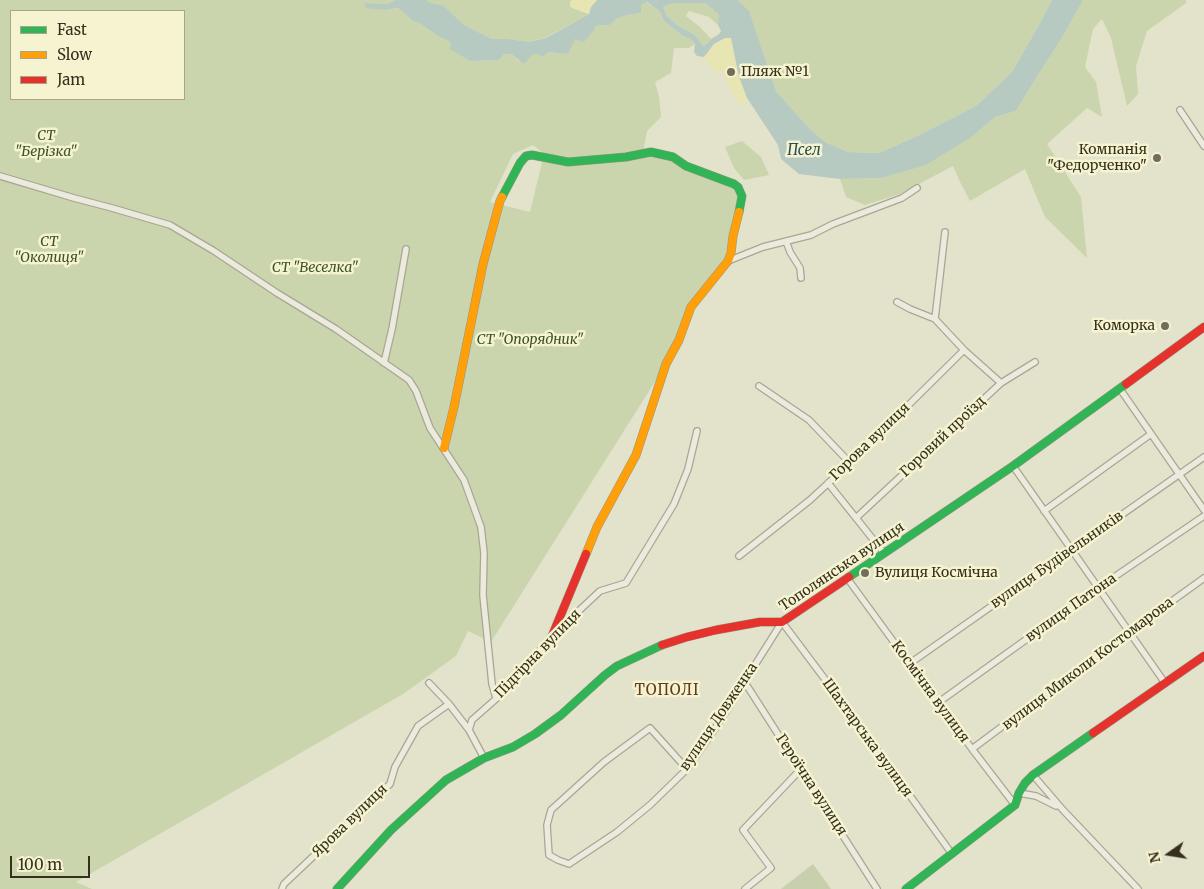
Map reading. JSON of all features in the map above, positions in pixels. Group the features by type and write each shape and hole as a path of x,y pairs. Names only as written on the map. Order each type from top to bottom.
{"street":[{"path":"1180,110 1204,146"},
{"path":"444,448 483,264 500,201 520,163 526,156 532,155 568,162 651,152 674,157 686,166 734,184 742,196 728,261 691,307 679,340 666,364 636,455 597,527 552,636"},
{"path":"0,176 170,225 336,329 409,380 416,391 430,428 464,480 481,526 484,552 483,595 492,684 496,698"},
{"path":"728,261 763,247 811,235 833,224 902,198 917,188"},
{"path":"935,318 945,232"},
{"path":"786,241 790,252 800,268 801,278"},
{"path":"384,364 389,346 406,249"},
{"path":"897,302 935,318 964,350 1001,383"},
{"name":"Тополянська вулиця","path":"337,889 391,830 446,780 484,758 513,747 535,734 561,716 617,666 660,646 687,637 760,622 782,622 1013,466 1204,327"},
{"name":"Горова вулиця","path":"739,556 810,500 964,350"},
{"name":"Горовий проїзд","path":"856,518 1001,383 1035,362"},
{"path":"759,386 809,420 850,463"},
{"path":"1120,389 1204,510"},
{"name":"Підгірна вулиця","path":"469,730 472,720 504,691 552,636 600,591 626,583 674,504 688,468 697,431"},
{"path":"1044,511 1151,434"},
{"name":"вулиця Будівельників","path":"909,664 1204,457"},
{"path":"1013,466 1165,684"},
{"path":"828,483 884,553"},
{"name":"вулиця Патона","path":"938,702 1098,588 1204,516"},
{"name":"Космічна вулиця","path":"847,578 1015,805"},
{"name":"вулиця Миколи Костомарова","path":"972,749 1204,578"},
{"name":"вулиця Довженка","path":"687,769 650,728 604,762 552,810 547,825 549,855 569,864 617,832 650,805 687,769 782,622"},
{"name":"Шахтарська вулиця","path":"782,622 952,854"},
{"path":"906,889 1015,805 1019,793 1033,775 1204,656"},
{"name":"Героїчна вулиця","path":"744,681 878,889"},
{"path":"429,683 449,704 469,730 484,758"},
{"name":"Ярова вулиця","path":"282,889 284,884 390,784 395,767 418,726 449,704"},
{"path":"745,889 771,868 743,830 801,769"},
{"path":"1033,775 1062,810 1138,889"},
{"path":"1019,793 1036,796 1062,810"}],"green space":[{"path":"0,0 395,0 388,4 364,3 384,10 398,8 413,21 452,42 470,61 499,60 504,54 511,54 519,61 532,54 548,52 568,53 575,38 595,26 610,25 616,19 641,13 641,5 646,2 659,11 664,21 683,36 691,39 695,44 689,48 674,48 671,73 655,82 661,117 647,131 643,153 651,152 734,184 741,192 731,253 691,307 666,364 491,642 468,631 456,656 403,694 76,882 92,889 0,889","holes":["533,145 544,154 530,212 490,202 513,154"]},
{"path":"427,0 572,0 570,2 580,11 589,14 545,38 529,42 492,39 464,25 443,5 430,3"},
{"path":"738,0 1052,0 1012,72 976,106 879,153 848,152 825,142 809,128 776,91 749,12"},
{"path":"1083,0 1186,0 1186,3 1147,31 1136,66 1138,94 1127,106 1111,38 1102,19 1093,29 1085,67 1096,82 1102,117 1087,108 1047,144 1081,197 1087,258 1045,217 1025,169 970,201 953,166 900,194 865,205 846,197 840,179 881,178 973,136 995,117 1016,111 1065,33"},
{"path":"673,3 705,3 720,14 718,25 709,17 689,11 686,16 711,39 709,43 703,46 695,35 677,25 667,16 663,7"},
{"path":"742,141 761,157 769,175 744,180 734,168 725,147"},
{"path":"813,864 831,889 781,889"}],"sand":[{"path":"572,0 597,0 591,7 589,14 572,8 570,2"},
{"name":"Пляж №1","path":"725,38 732,38 739,77 747,98 741,106 731,91 723,71 715,72 704,57 714,44"}],"water":[{"name":"Псел","path":"395,0 427,0 430,3 443,5 464,25 492,39 529,42 546,38 589,14 591,7 597,0 738,0 749,11 776,91 809,128 825,142 848,152 879,153 976,106 1012,72 1052,0 1083,0 1065,33 1016,111 995,117 973,136 926,165 881,178 840,179 799,174 781,159 778,145 747,98 739,77 731,38 725,38 714,44 704,57 697,56 694,52 695,44 691,39 683,36 664,21 659,11 647,2 641,5 641,13 616,19 610,25 595,26 584,42 575,39 568,54 549,52 542,57 539,54 533,54 524,64 511,54 504,54 499,60 470,61 450,49 451,42 413,21 398,8 384,10 366,8 364,3 388,4","holes":["673,3 705,3 719,14 718,25 721,31 703,46 695,35 677,25 667,16 663,7"]}],"traffic: fast":[{"path":"502,197 520,163 526,156 532,155 568,162 626,157 651,152 673,157 686,166 734,184 738,187 742,196 739,212"},
{"path":"849,577 1013,466 1126,384"},
{"path":"337,889 391,830 446,780 484,758 513,747 535,734 561,715 617,666 662,645"},
{"path":"906,889 1015,805 1019,793 1033,775 1093,733"}],"traffic: slow":[{"path":"444,448 483,264 502,197"},
{"path":"586,554 597,527 636,455 666,364 679,340 691,307 728,261 739,212"}],"traffic: jam":[{"path":"1126,384 1204,327"},
{"path":"552,636 586,554"},
{"path":"662,645 716,630 760,622 782,622 849,577"},
{"path":"1093,733 1204,656"}],"place":[{"name":"Пляж №1","path":"731,72"},
{"name":"Компанія \"Федорченко\"","path":"1157,158"},
{"name":"Коморка","path":"1165,326"},
{"name":"Вулиця Космічна","path":"865,573"}],"district":[{"name":"ТОПОЛІ","path":"667,691"}],"park label":[{"name":"СТ \"Берізка\"","path":"46,144"},
{"name":"СТ \"Околиця\"","path":"49,250"},
{"name":"СТ \"Веселка\"","path":"315,268"},
{"name":"СТ \"Опорядник\"","path":"530,340"}]}
